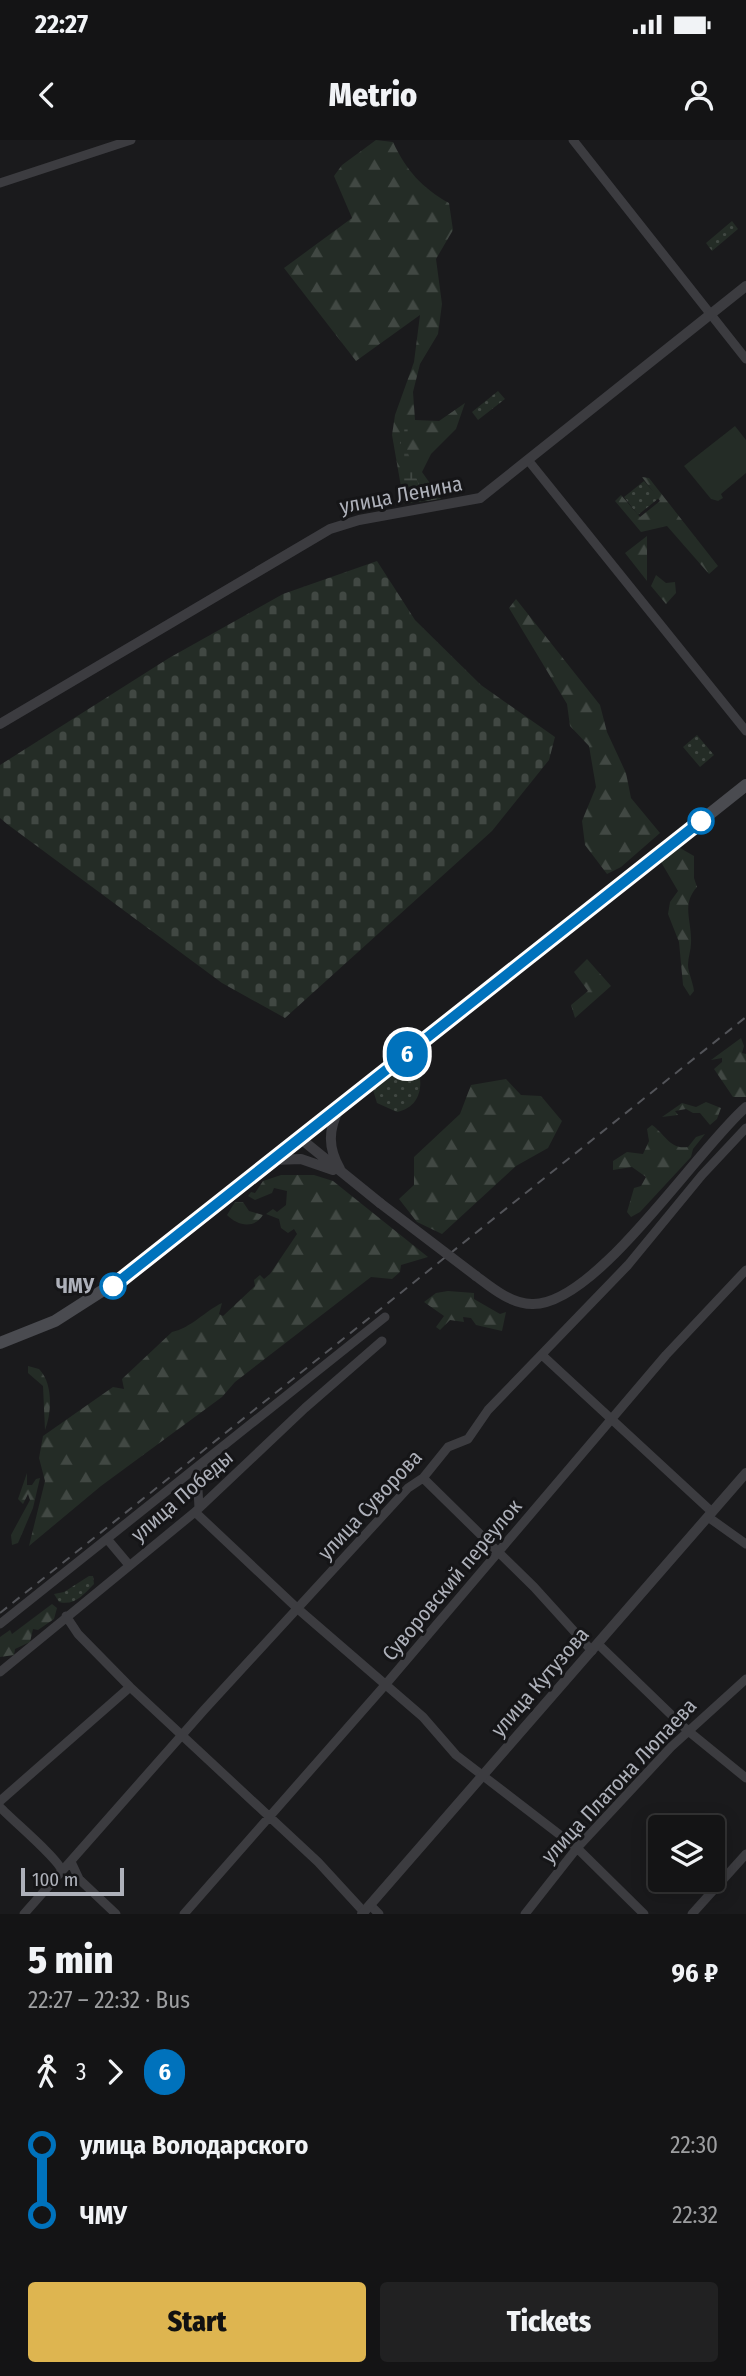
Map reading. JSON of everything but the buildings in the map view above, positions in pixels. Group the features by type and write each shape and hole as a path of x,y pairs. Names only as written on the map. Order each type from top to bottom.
{"main road":[{"path":"0,1343 34,1332 113,1286 746,785"}],"street":[{"path":"0,183 131,140"},
{"path":"573,140 746,359"},
{"name":"улица Ленина","path":"0,724 319,535 359,520 466,503 480,498 746,286"},
{"path":"528,460 746,731"},
{"path":"340,1107 330,1133 330,1146 343,1175"},
{"path":"301,1139 343,1175 475,1276 519,1302 534,1305 567,1292 602,1264 641,1226 726,1124 743,1110"},
{"name":"улица Суворова","path":"24,1914 62,1871 72,1864 183,1738 204,1710 408,1488 423,1478 448,1447 468,1439 488,1410 628,1265 702,1175 746,1128"},
{"path":"274,1160 301,1159 343,1175"},
{"name":"Суворовский переулок","path":"184,1914 386,1684 666,1355 746,1270"},
{"path":"0,1624 108,1541 386,1317"},
{"name":"улица Победы","path":"0,1672 197,1510 305,1408 382,1341"},
{"path":"542,1355 710,1514 746,1544"},
{"path":"294,1392 305,1408"},
{"path":"202,1465 197,1510 298,1609 423,1717 456,1755 577,1848 644,1914"},
{"name":"улица Кутузова","path":"365,1910 746,1473"},
{"path":"423,1478 595,1648 687,1730 746,1778"},
{"path":"108,1541 129,1566"},
{"path":"66,1616 78,1634 130,1688 318,1862 365,1910 379,1914"},
{"name":"улица Платона Люпаева","path":"525,1914 577,1848 687,1730 746,1679"},
{"path":"0,1801 130,1688"},
{"path":"0,1807 52,1855 62,1871"},
{"path":"692,1914 746,1854"},
{"path":"72,1864 79,1879 116,1914"}],"green space":[{"path":"376,140 393,142 416,177 449,203 453,230 436,259 442,304 438,334 420,364 413,392 415,420 439,421 465,403 456,429 431,454 422,472 441,499 404,504 392,435 395,415 414,362 420,315 356,361 284,268 352,218 334,176 342,165"},
{"path":"732,221 738,229 712,251 706,243"},
{"path":"498,391 505,399 478,420 472,412"},
{"path":"408,418 407,450 423,498 407,502 400,447 403,426"},
{"path":"735,426 746,440 746,473 721,494 723,498 718,501 711,499 684,466"},
{"path":"642,477 649,478 718,566 709,574 667,526 641,532 615,501 621,495 640,517 660,501"},
{"path":"644,481 659,498 638,515 624,497"},
{"path":"647,536 647,581 625,553"},
{"path":"377,561 415,620 481,685 555,737 549,760 492,831 285,1018 222,983 0,818 0,765 169,658 283,594"},
{"path":"656,575 666,583 675,582 676,593 666,604 651,586"},
{"path":"516,599 600,705 607,732 626,773 631,798 660,833 621,867 607,874 585,845 582,821 596,787 589,746 570,726 567,704 509,608"},
{"path":"697,735 714,755 700,767 683,747"},
{"path":"680,848 694,856 694,878 697,887 688,907 691,943 688,965 694,991 690,996 683,985 679,942 668,914 670,902 678,891 661,862 671,851"},
{"path":"587,959 611,986 575,1018 571,1005 588,991 574,972"},
{"path":"741,1038 744,1046 742,1053 746,1054 746,1097 733,1097 714,1069 722,1062 722,1058 711,1060"},
{"path":"408,1061 417,1065 419,1073 420,1087 416,1100 397,1112 377,1103 373,1090"},
{"path":"506,1079 521,1095 541,1096 562,1121 548,1148 516,1166 442,1234 417,1222 399,1199 414,1185 414,1157 460,1114 471,1085"},
{"path":"706,1102 721,1108 717,1119 710,1125 700,1113 686,1109 675,1111 678,1115 662,1117 682,1103 696,1107"},
{"path":"652,1125 672,1144 682,1147 688,1147 696,1137 705,1134 693,1149 691,1157 640,1212 631,1217 627,1212 634,1188 641,1186 646,1177 632,1167 613,1170 613,1161 627,1152 643,1154 649,1141 647,1129"},
{"path":"281,1175 314,1175 333,1181 428,1257 401,1265 400,1272 392,1279 371,1277 235,1382 222,1397 101,1486 29,1546 45,1481 39,1458 43,1436 113,1387 124,1389 122,1379 172,1332 185,1327 222,1303 219,1314 223,1316 255,1286 254,1280 260,1275 264,1279 270,1274 297,1234 294,1229 288,1233 281,1228 279,1219 266,1214 273,1209 277,1212 286,1205 287,1191 274,1188 272,1193 255,1200 248,1196 251,1192 255,1193 263,1181"},
{"path":"235,1202 243,1202 249,1211 263,1215 255,1223 235,1221 227,1215"},
{"path":"436,1293 474,1293 474,1299 500,1314 506,1312 502,1331 476,1325 471,1318 463,1317 464,1322 450,1320 440,1330 436,1327 444,1316 424,1302"},
{"path":"28,1366 39,1369 47,1382 50,1406 45,1430 43,1386 28,1373"},
{"path":"27,1473 27,1485 32,1485 40,1478 33,1508 18,1543 12,1545 11,1535 30,1500 28,1494 23,1504 18,1499"},
{"path":"93,1576 94,1584 82,1596 74,1601 59,1602 54,1594 64,1592"},
{"path":"52,1604 57,1608 54,1619 38,1630 33,1629 30,1642 15,1649 14,1655 0,1657 0,1637 10,1630 12,1634"}],"railway":[{"path":"0,1613 746,1017"}],"bus line":[{"name":"6","path":"113,1286 186,1231 701,821"}],"place":[{"name":"ЧМУ","path":"113,1286"}]}
